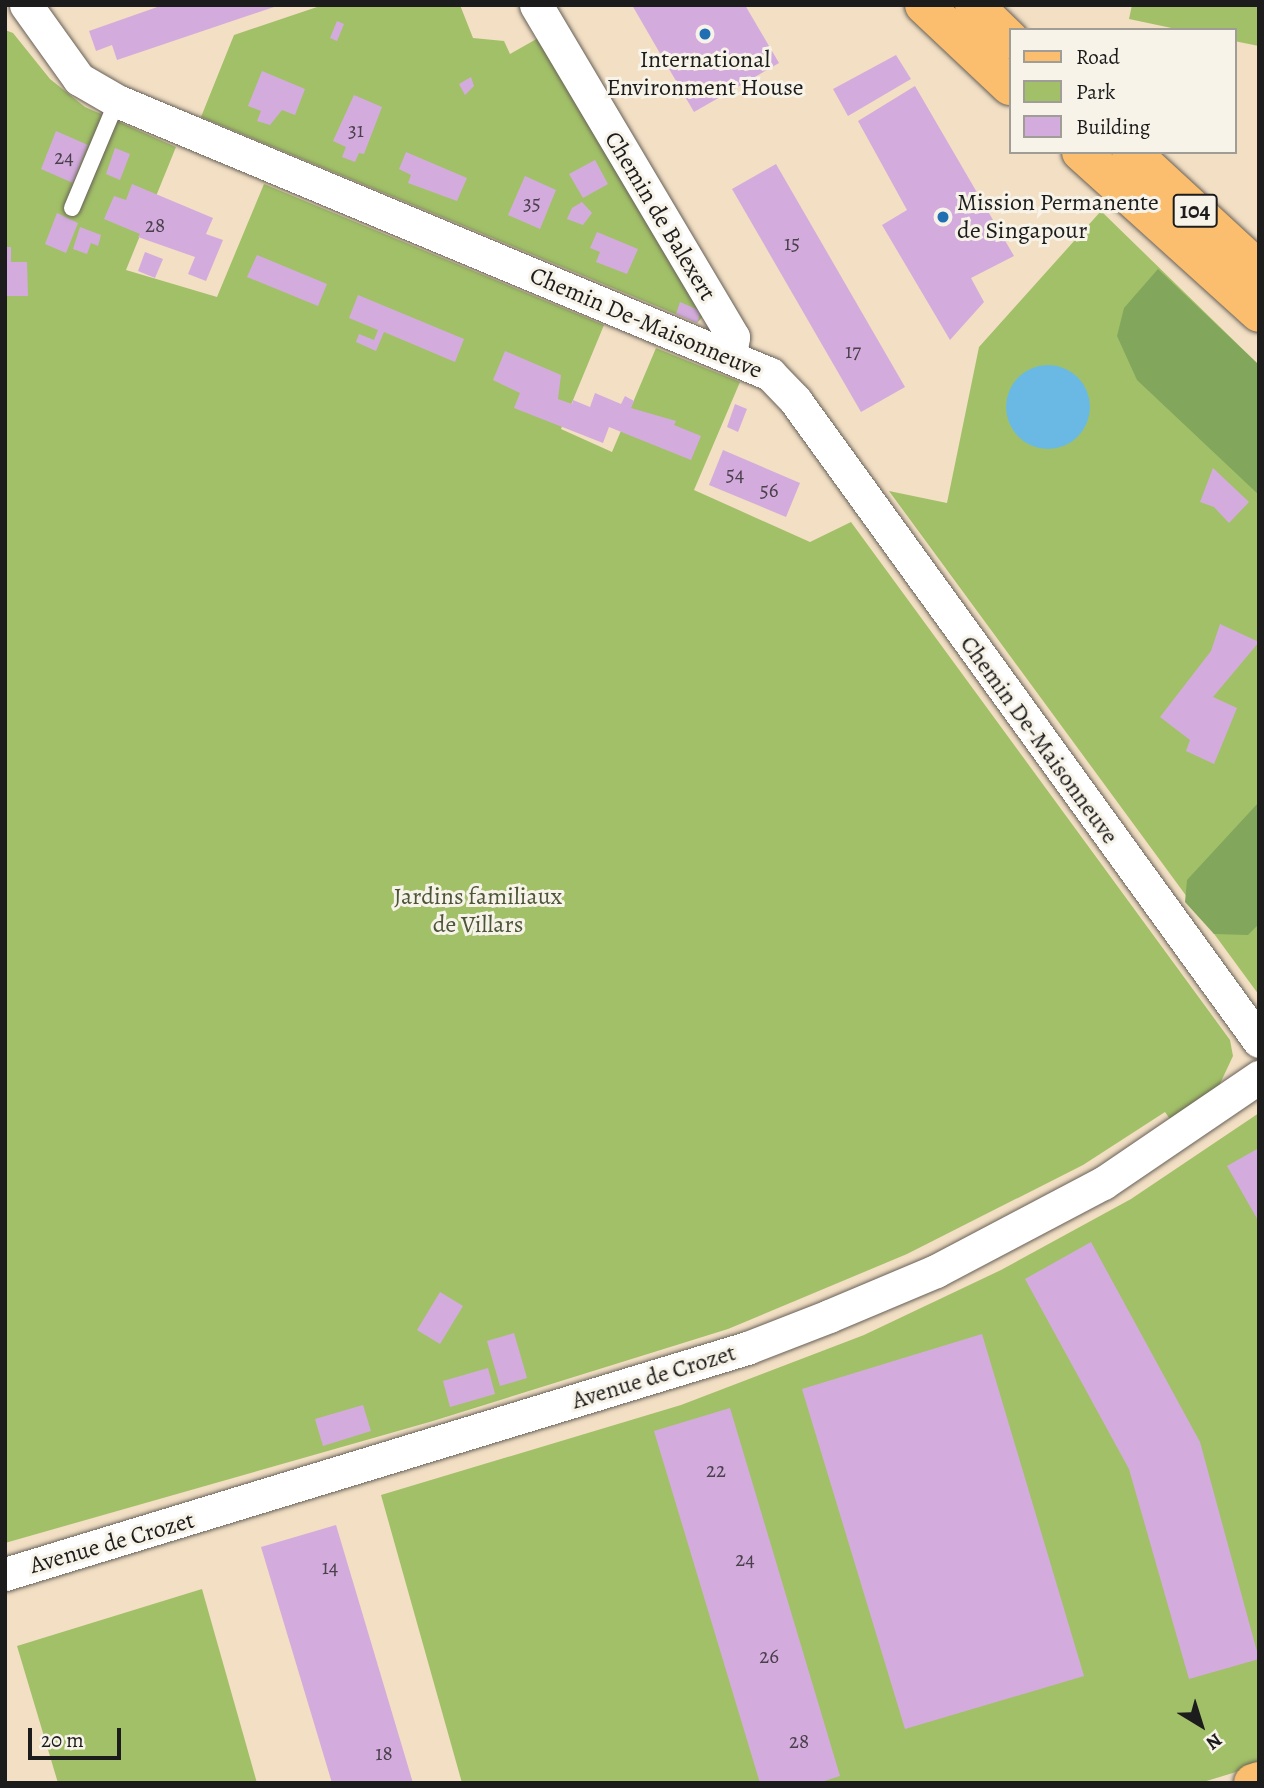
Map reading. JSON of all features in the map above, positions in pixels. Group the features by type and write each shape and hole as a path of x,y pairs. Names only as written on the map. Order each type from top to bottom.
{"main road":[{"path":"924,5 1009,85"},
{"path":"974,5 1009,39"},
{"name":"104","path":"1084,154 1259,313"},
{"name":"104","path":"1133,154 1259,270"},
{"path":"1254,1783 1259,1781"}],"street":[{"name":"Chemin De-Maisonneuve","path":"26,5 79,79 117,101 770,374 794,400 1259,1041"},
{"name":"Chemin de Balexert","path":"536,5 733,337 730,357"},
{"name":"Avenue de Crozet","path":"5,1574 747,1348 839,1312 936,1271 1103,1183 1259,1077"}],"lane":[{"path":"72,208 117,101"}],"green space":[{"path":"323,5 460,5 473,38 504,41 510,54 540,37 706,313 697,323 201,117 234,35"},
{"path":"1132,5 1259,5 1259,46 1236,41 1236,28 1172,28 1129,19"},
{"name":"Jardins familiaux de Villars","path":"5,30 13,33 50,79 85,107 176,147 126,270 217,297 264,184 604,325 561,429 612,452 656,348 740,382 694,490 810,542 851,522 1230,1040 1233,1056 1218,1088 1172,1122 1165,1112 1083,1165 907,1254 728,1329 433,1421 5,1543"},
{"path":"1101,211 1259,365 1259,995 889,491 947,503 979,347"},
{"path":"1158,269 1259,365 1259,495 1137,380 1117,336 1124,308"},
{"path":"1259,802 1259,924 1248,935 1214,934 1185,902 1187,880"},
{"path":"1259,1113 1259,1765 1200,1783 462,1783 381,1495 681,1405 864,1335 1001,1270 1131,1199"},
{"path":"202,1589 257,1783 58,1783 17,1646"}],"water":[{"path":"1048,365 1064,368 1078,377 1087,391 1090,407 1087,423 1078,437 1064,446 1048,449 1032,446 1018,437 1009,423 1006,407 1009,391 1018,377 1032,368"}],"building":[{"path":"163,5 277,6 117,60 112,45 96,51 89,31"},
{"name":"International Environment House","path":"632,5 745,5 779,63 694,112"},
{"path":"337,21 344,24 337,41 330,38"},
{"path":"896,55 911,79 848,116 833,89"},
{"path":"262,71 305,89 295,115 282,110 270,125 257,121 261,111 248,106"},
{"path":"471,77 474,86 465,95 459,84"},
{"name":"Mission Permanente de Singapour","path":"915,86 1014,256 971,278 984,302 950,340 882,225 907,210 858,121"},
{"path":"354,95 382,107 364,154 359,153 355,162 342,157 346,147 333,141"},
{"path":"56,131 88,145 73,183 41,169"},
{"path":"115,148 130,154 120,180 106,174"},
{"path":"406,152 467,178 457,201 408,183 411,175 399,169"},
{"path":"595,160 608,184 583,198 569,174"},
{"path":"776,164 905,387 861,412 732,189"},
{"path":"525,176 556,190 540,229 508,215"},
{"path":"132,184 213,218 206,234 223,240 206,281 188,274 195,257 138,237 140,234 104,219 114,196 126,200"},
{"path":"582,202 592,213 583,225 567,219 572,208"},
{"path":"57,213 78,223 66,253 45,244"},
{"path":"80,227 101,235 98,246 91,243 87,254 73,249"},
{"path":"597,232 638,249 627,274 596,262 600,252 590,248"},
{"path":"5,247 11,247 11,262 27,262 28,296 5,296"},
{"path":"145,252 163,259 155,278 138,271"},
{"path":"257,255 327,284 318,306 247,277"},
{"path":"358,295 464,339 455,362 384,332 376,351 356,342 359,334 374,340 378,330 349,318"},
{"path":"680,302 701,311 697,323 676,314"},
{"path":"505,351 561,375 558,399 572,404 573,400 590,407 595,393 621,404 625,396 634,401 631,408 676,421 674,425 701,436 691,460 609,427 603,443 514,408 520,393 493,380"},
{"path":"735,404 747,409 738,432 727,427"},
{"path":"723,450 800,483 786,517 709,485"},
{"path":"1213,468 1249,502 1229,523 1214,507 1200,502"},
{"path":"1220,624 1259,642 1213,697 1237,708 1214,764 1186,751 1190,740 1160,717 1211,651"},
{"path":"1259,1148 1259,1222 1227,1166"},
{"path":"1091,1242 1200,1442 1259,1659 1189,1679 1129,1469 1025,1279"},
{"path":"440,1292 463,1306 440,1344 417,1330"},
{"path":"514,1333 527,1378 500,1386 487,1341"},
{"path":"982,1334 1084,1676 905,1729 802,1389"},
{"path":"488,1368 495,1394 450,1407 443,1381"},
{"path":"363,1405 371,1431 323,1446 315,1419"},
{"path":"730,1408 840,1776 818,1783 760,1783 654,1431"},
{"path":"336,1525 413,1783 332,1783 261,1547"}],"place":[{"name":"International Environment House","path":"705,34"},
{"name":"Mission Permanente de Singapour","path":"943,217"}]}
